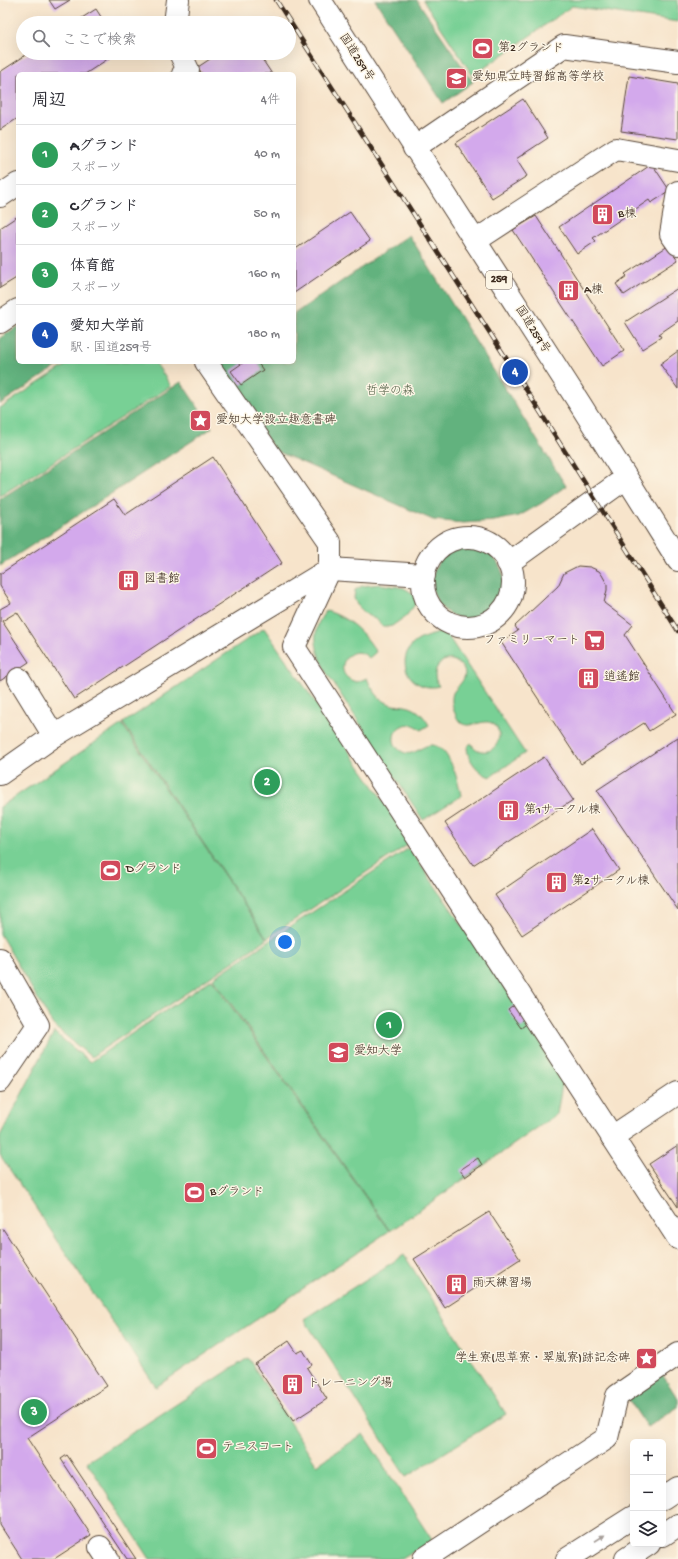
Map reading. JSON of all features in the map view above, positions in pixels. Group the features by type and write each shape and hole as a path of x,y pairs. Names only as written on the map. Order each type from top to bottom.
{"main road":[{"path":"176,16 178,0"},
{"name":"国道259号","path":"320,0 678,560"},
{"path":"414,148 564,46 678,62"},
{"path":"183,60 188,70 186,72"},
{"path":"474,241 616,148 678,160"},
{"path":"0,196 16,185"},
{"path":"678,192 671,234 678,244"},
{"path":"0,322 16,311"},
{"path":"207,364 330,542 330,569 294,647 678,1238"},
{"path":"508,563 626,478"},
{"path":"460,538 476,538 497,548 508,563 513,582 508,601 496,617 480,625 455,625 447,622 432,610 424,593 424,575 426,566 435,552 443,546 460,538"},
{"path":"0,774 54,736 330,569 424,575"},
{"path":"19,679 54,736"},
{"path":"0,959 38,1025 0,1081"},
{"path":"612,1137 678,1093"},
{"path":"424,1559 607,1438 617,1396 678,1354"},
{"path":"666,1496 678,1488"},
{"path":"567,1559 630,1519"},
{"path":"666,1533 678,1525"},
{"path":"626,1559 644,1547"}],"green space":[{"path":"375,0 417,0 473,82 443,103"},
{"name":"第2グランド","path":"423,0 678,0 678,22 572,6 473,76"},
{"name":"哲学の森","path":"409,235 566,486 542,503 519,516 494,521 463,523 433,520 274,450 220,364 296,364 296,313"},
{"path":"16,327 16,364 61,364 0,404 0,338"},
{"path":"68,364 156,364 171,386 0,496 0,408"},
{"path":"181,382 212,428 0,566 0,499"},
{"path":"468,547 488,553 498,563 504,583 498,603 488,613 468,619 448,613 438,603 432,583 438,563 448,553"},
{"path":"380,584 404,588 417,596 417,602 406,616 392,626 382,626 377,620 367,615 357,605 354,598 355,590 362,586"},
{"path":"326,611 334,613 348,621 361,632 376,652 369,658 362,653 355,652 349,655 343,666 344,673 348,678 357,682 367,678 374,691 380,698 393,705 413,708 422,715 429,725 421,730 413,725 403,725 394,735 394,741 397,748 405,753 413,753 424,747 432,745 443,751 452,766 461,796 423,820 326,672 317,649 316,634 317,626"},
{"path":"264,628 412,842 267,938 123,723"},
{"path":"438,633 446,633 525,753 490,777 477,769 471,761 467,752 467,747 471,743 480,751 491,750 497,743 499,732 493,724 489,722 464,725 457,718 454,711 452,698 453,693 465,676 463,668 454,661 443,661 439,664 435,674 439,686 430,687 415,681 409,676 406,669 405,661 407,653 412,645 421,639"},
{"name":"Dグランド","path":"122,724 267,939 91,1057 53,1025 0,934 0,807"},
{"path":"409,848 564,1073 557,1114 390,1231 213,978"},
{"name":"Bグランド","path":"212,979 389,1231 156,1387 0,1155 0,1136 54,1032 90,1062"},
{"path":"404,1255 506,1414 406,1477 304,1319"},
{"name":"テニスコート","path":"248,1358 317,1465 363,1434 432,1540 402,1559 150,1559 87,1462"},
{"path":"662,1374 678,1399 678,1407 647,1427 627,1397"}],"building":[{"path":"49,0 70,0 55,9"},
{"path":"96,9 100,16 85,16"},
{"path":"18,60 106,60 88,72 16,72 16,119 0,130 0,72"},
{"path":"208,60 263,60 271,72 201,72 198,67"},
{"path":"629,76 678,84 678,139 621,131"},
{"path":"523,99 548,138 516,159 527,176 492,198 456,143"},
{"name":"B棟","path":"652,164 670,191 651,203 649,200 593,238 596,241 577,254 559,227"},
{"path":"350,212 370,241 296,292 296,249"},
{"name":"A棟","path":"536,216 624,351 602,366 513,230"},
{"path":"16,217 16,278 0,288 0,228"},
{"path":"668,246 678,260 624,295 616,284 627,276 625,274"},
{"path":"678,288 678,321 659,334 661,337 642,349 625,322"},
{"path":"678,351 678,389 660,364"},
{"path":"241,364 258,364 263,370 241,385 231,371"},
{"name":"図書館","path":"213,457 282,563 74,699 17,612 2,621 29,662 0,681 0,609 11,603 0,586 0,574 114,499 125,515"},
{"name":"逍遙館","path":"578,566 590,567 599,571 602,575 607,584 604,603 633,625 625,635 676,714 649,731 644,723 581,764 501,642 518,631 515,626 558,586 564,573"},
{"path":"678,737 678,910 597,790"},
{"name":"第1サークル棟","path":"544,757 573,800 473,865 445,823"},
{"name":"第2サークル棟","path":"592,829 619,870 522,935 495,895"},
{"path":"516,1004 529,1022 521,1028 508,1010"},
{"path":"678,1145 678,1207 649,1164"},
{"path":"478,1158 482,1165 465,1177 460,1170"},
{"name":"雨天練習場","path":"489,1212 520,1259 445,1308 414,1259"},
{"path":"3,1229 107,1386 27,1438 91,1535 54,1559 22,1559 0,1525 0,1230"},
{"name":"トレーニング場","path":"289,1341 297,1353 303,1350 312,1365 307,1368 327,1399 293,1421 255,1364"},
{"path":"67,1455 136,1559 127,1559 61,1459"}],"railway":[{"path":"276,0 286,16"},
{"path":"296,31 515,372 678,631"}],"place":[{"name":"第2グランド","path":"483,49"},
{"name":"愛知県立時習館高等学校","path":"457,78"},
{"name":"B棟","path":"602,215"},
{"name":"A棟","path":"569,291"},
{"name":"愛知大学前","path":"515,372"},
{"name":"愛知大学設立趣意書碑","path":"200,421"},
{"name":"図書館","path":"128,580"},
{"name":"ファミリーマート","path":"595,641"},
{"name":"逍遙館","path":"589,678"},
{"name":"Cグランド","path":"267,782"},
{"name":"第1サークル棟","path":"509,811"},
{"name":"Dグランド","path":"110,870"},
{"name":"第2サークル棟","path":"557,882"},
{"name":"Aグランド","path":"389,1025"},
{"name":"愛知大学","path":"339,1052"},
{"name":"Bグランド","path":"194,1193"},
{"name":"雨天練習場","path":"456,1284"},
{"name":"学生寮(思草寮・翠嵐寮)跡記念碑","path":"646,1359"},
{"name":"トレーニング場","path":"293,1384"},
{"name":"体育館","path":"34,1412"},
{"name":"テニスコート","path":"207,1448"}]}
